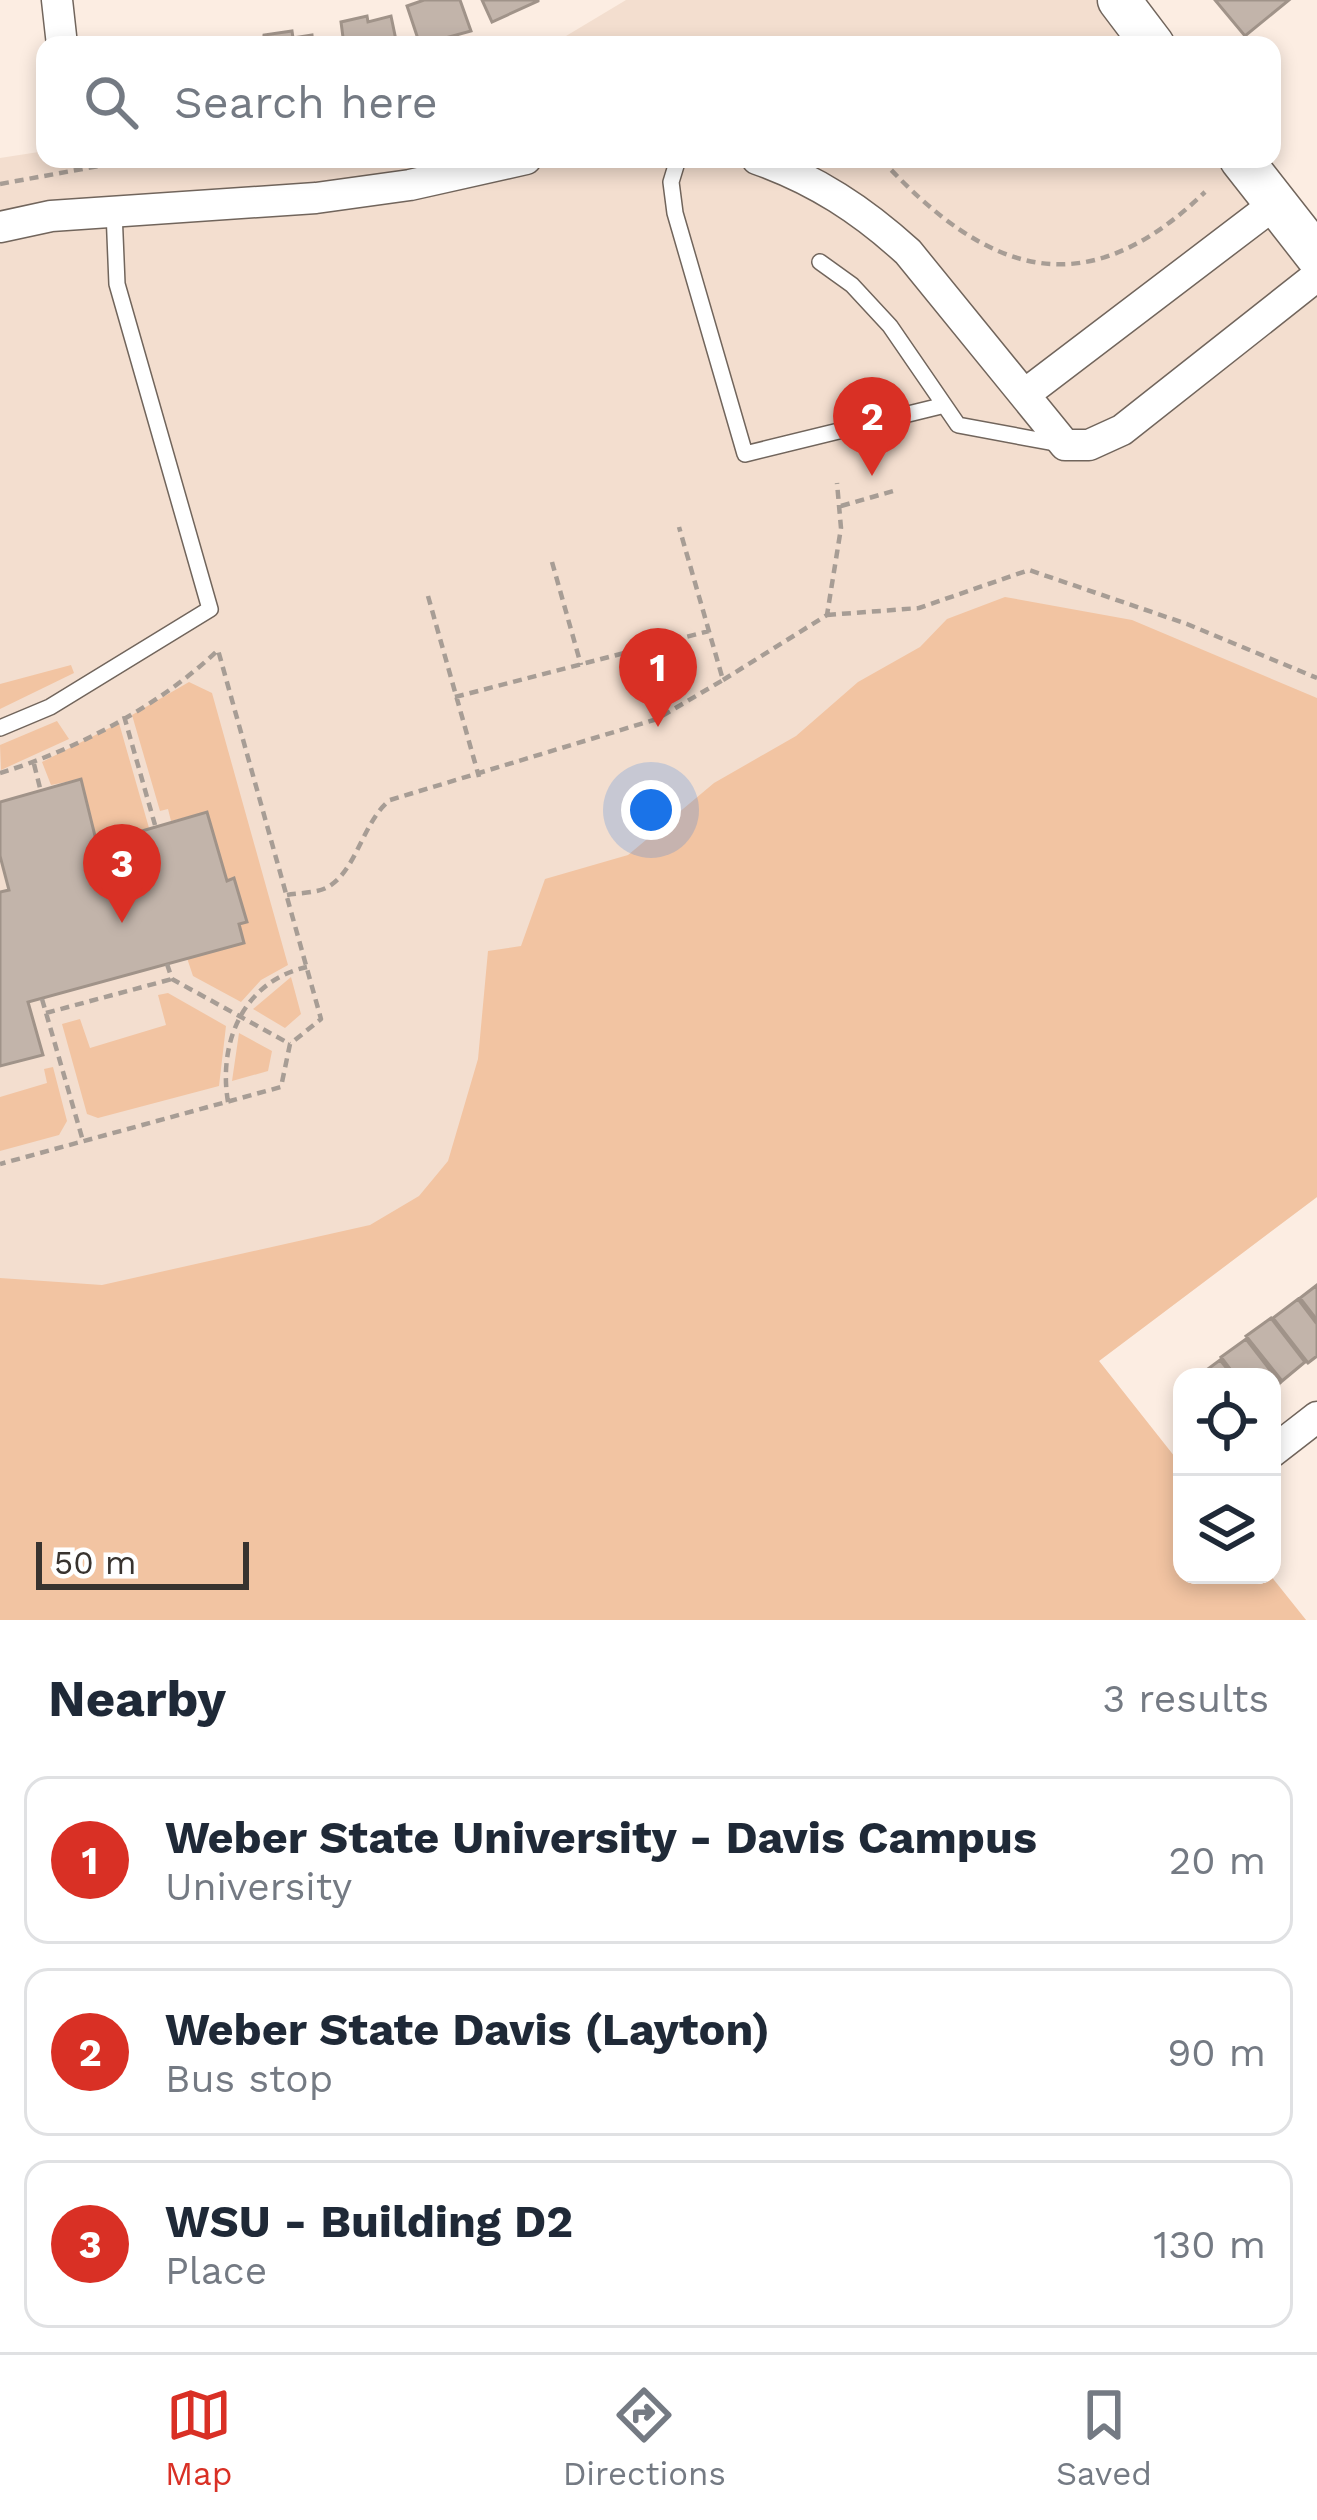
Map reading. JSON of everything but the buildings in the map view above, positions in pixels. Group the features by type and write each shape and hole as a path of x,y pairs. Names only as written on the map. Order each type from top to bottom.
{"street":[{"path":"57,0 61,36"},
{"path":"1119,0 1147,36"},
{"path":"0,227 114,212 376,190 482,168"},
{"path":"779,168 817,184 881,227 1065,445 1089,445 1122,430 1317,276"},
{"path":"1248,168 1317,256"},
{"path":"1025,394 1276,203"},
{"path":"1281,1445 1317,1417"}],"lane":[{"path":"675,168 671,182 675,214 745,454 940,406"},
{"path":"0,728 50,707 210,609 117,284 114,212"},
{"path":"820,262 879,314 935,389 940,406 958,425 1065,445"}],"path":[{"path":"0,184 88,168"},
{"path":"889,168 926,204 977,242 1039,263 1072,265 1138,246 1205,192"},
{"path":"827,615 842,506 837,483"},
{"path":"842,506 897,490"},
{"path":"679,526 723,680"},
{"path":"552,562 581,665"},
{"path":"287,895 326,889 340,875 374,813 390,800 479,777 657,719 827,615 919,608 1029,570 1187,624 1317,678"},
{"path":"428,596 479,777"},
{"path":"455,698 709,631"},
{"path":"0,772 34,763 124,716 195,672 218,650 322,1019 290,1044 281,1087 0,1164"},
{"path":"124,716 155,825"},
{"path":"34,763 40,788"},
{"path":"167,964 172,979 290,1044"},
{"path":"229,1102 226,1055 239,1017 274,979 307,967"},
{"path":"46,1013 172,979"},
{"path":"42,999 83,1141"}],"shaded area":[{"path":"626,0 1119,0 1146,36 566,36"},
{"path":"36,152 36,168 1248,168 1317,256 1317,1197 1099,1361 1173,1455 1173,1584 1277,1584 1306,1620 0,1620 0,158"},
{"path":"1005,597 1132,620 1317,698 1317,1197 1099,1361 1173,1455 1173,1584 1277,1584 1306,1620 0,1620 0,1278 102,1285 370,1225 419,1196 448,1161 478,1059 488,951 521,946 545,879 628,855 714,783 796,736 858,682 920,647 947,619"},
{"path":"71,665 74,673 0,709 0,684"},
{"path":"189,682 212,693 288,965 261,980 241,1002 193,976 187,958 244,942 239,924 247,921 235,879 227,881 207,812 171,821 168,809 160,811 132,715"},
{"path":"57,721 69,739 1,770 0,745"},
{"path":"119,723 149,828 97,844 81,779 51,785 42,762"},
{"path":"291,977 301,1014 285,1028 253,1009"},
{"path":"168,993 226,1026 219,1086 98,1118 87,1114 62,1024 80,1019 90,1048 166,1025 158,995"},
{"path":"239,1033 272,1051 268,1071 232,1081"},
{"path":"53,1067 67,1121 59,1135 0,1151 0,1097 47,1083 44,1069"}],"place":[{"name":"Weber State Davis (Layton)","path":"872,476"},
{"name":"Weber State University - Davis Campus","path":"658,727"},
{"name":"WSU - Building D2","path":"122,923"}]}
